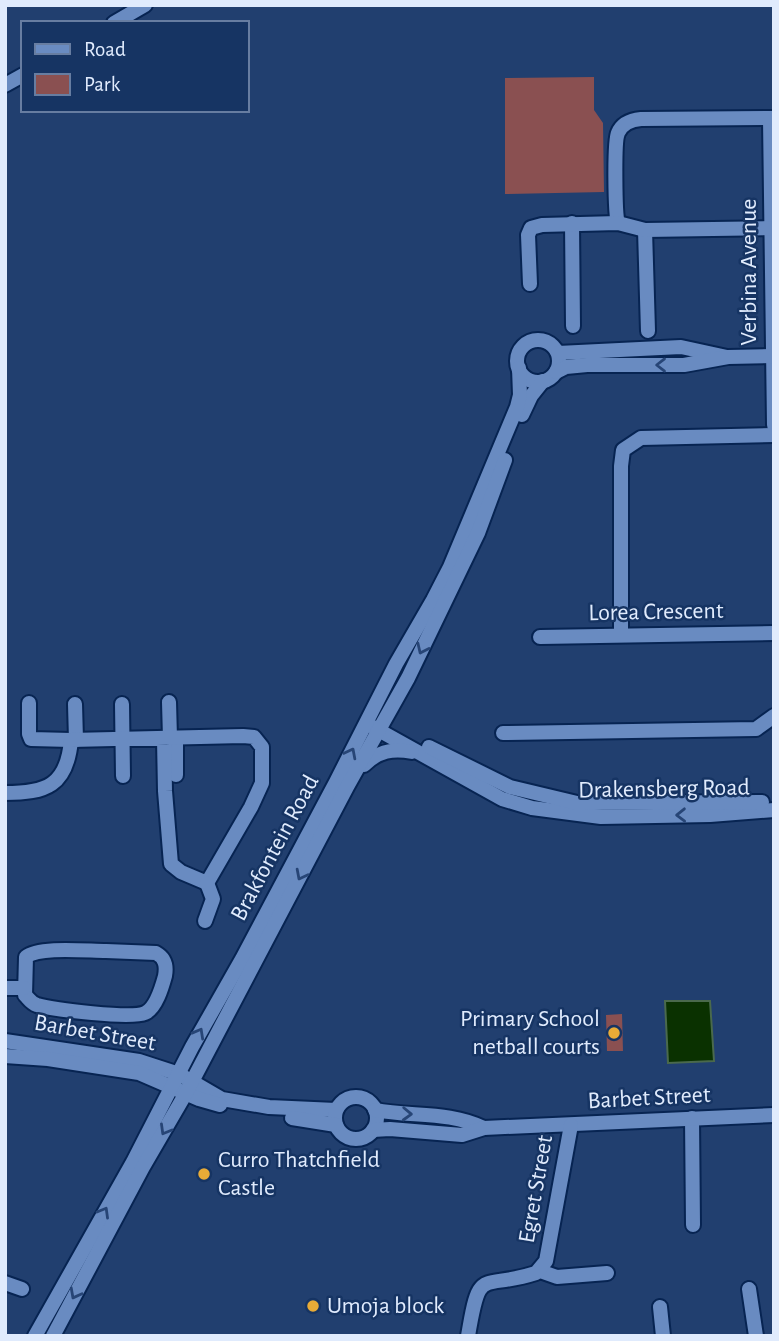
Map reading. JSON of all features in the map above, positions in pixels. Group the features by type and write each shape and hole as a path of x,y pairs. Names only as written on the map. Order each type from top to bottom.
{"street":[{"path":"117,21 145,5"},
{"path":"5,85 21,76"},
{"path":"618,223 616,137 626,123 641,119 772,118"},
{"name":"Verbina Avenue","path":"772,118 774,425"},
{"path":"572,223 573,326"},
{"path":"530,284 528,236 531,228 541,225 618,223 645,230 773,228"},
{"path":"645,230 648,331"},
{"path":"550,377 559,363 558,353 550,343 537,340 521,349 517,361 519,368 531,380 550,377 574,366 684,365 728,357 773,356"},
{"path":"558,353 681,347 728,357"},
{"name":"Brakfontein Road","path":"35,1336 133,1162 433,600 463,552 517,407 520,395 519,368"},
{"name":"Brakfontein Road","path":"53,1336 408,678 525,406 550,377"},
{"path":"621,635 623,450 641,438 774,435"},
{"name":"Lorea Crescent","path":"540,637 774,633"},
{"path":"169,702 170,738 165,791 171,863 181,872 207,883 213,899 205,921"},
{"path":"29,703 31,738 74,740 254,737 262,747 260,790 207,883"},
{"path":"5,793 45,789 66,766 74,740 75,704"},
{"path":"122,704 123,776"},
{"path":"503,733 756,729 774,716"},
{"name":"Drakensberg Road","path":"368,720 502,799 533,808 601,817 710,815 774,810"},
{"name":"Drakensberg Road","path":"382,728 510,787 544,797 591,803 774,801"},
{"path":"170,738 176,775"},
{"path":"348,785 367,762 386,751 399,749 427,755"},
{"path":"34,952 156,953 162,956 166,966 163,983 152,1007 128,1016 35,1005 25,995 24,988 26,957 34,952"},
{"path":"5,988 24,988"},
{"name":"Barbet Street","path":"7,1048 176,1080 237,1110 322,1121 336,1118"},
{"path":"356,1097 367,1100 375,1110 377,1120 373,1130 364,1137 351,1138 340,1131 336,1118 342,1102 356,1097"},
{"name":"Barbet Street","path":"375,1110 455,1117 467,1119 484,1128"},
{"name":"Barbet Street","path":"373,1130 463,1135 484,1128 774,1115"},
{"path":"692,1118 693,1225"},
{"name":"Egret Street","path":"468,1336 476,1294 480,1287 487,1282 529,1275 540,1270 546,1261 570,1125"},
{"path":"540,1270 557,1277 607,1273"},
{"path":"5,1283 22,1289"},
{"path":"749,1289 755,1336"},
{"path":"660,1307 663,1336"}],"green space":[{"path":"594,77 594,110 603,123 604,192 505,194 505,78"},
{"name":"Primary School netball courts","path":"622,1014 623,1051 607,1051 606,1015"}],"shaded area":[{"path":"665,1001 710,1001 714,1061 668,1063"}],"place":[{"name":"Primary School netball courts","path":"614,1033"},
{"name":"Curro Thatchfield Castle","path":"204,1174"},
{"name":"Umoja block","path":"313,1306"}]}
